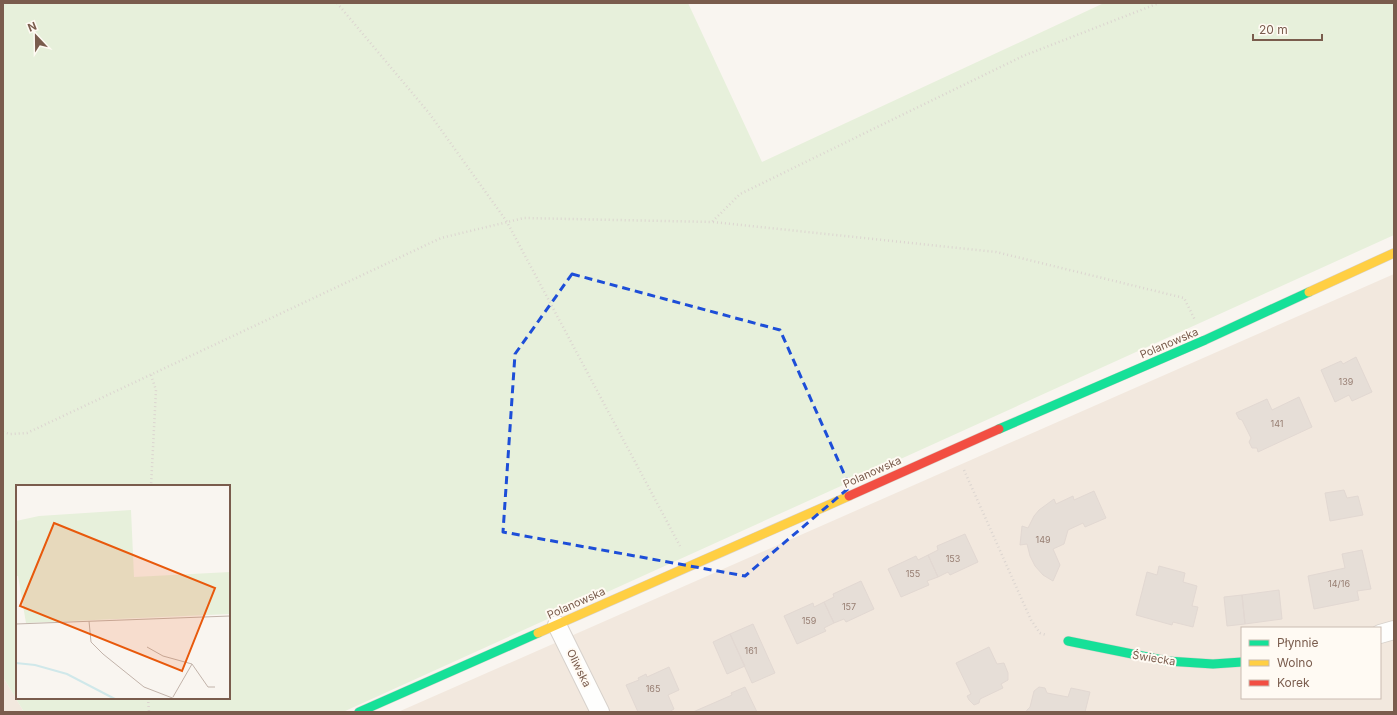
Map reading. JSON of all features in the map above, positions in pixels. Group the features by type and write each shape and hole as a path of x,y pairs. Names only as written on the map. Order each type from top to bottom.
{"street":[{"name":"Polanowska","path":"359,712 954,449 1205,340 1394,253"},
{"name":"Oliwska","path":"557,625 600,712"},
{"path":"1381,634 1394,630"},
{"name":"Świecka","path":"1068,641 1167,661 1213,664 1241,662"}],"path":[{"path":"336,3 429,113 507,222 690,566"},
{"path":"712,222 740,194 1023,56 1159,3"},
{"path":"3,432 10,434 26,433 441,238 524,218 712,222 996,252 1184,298 1205,340"},
{"path":"151,375 156,390 151,485"},
{"path":"954,449 1032,620 1040,633 1068,641"},
{"path":"148,699 149,712"}],"highlighted area":[{"path":"572,274 780,330 850,487 745,576 503,532 515,354"}],"shaded area":[{"path":"1394,274 1394,712 398,712"},
{"path":"3,677 24,712 3,712"}],"green space":[{"path":"3,3 688,3 762,162 1104,3 1394,3 1394,235 343,712 24,712 16,699 230,699 230,485 16,485 16,699 3,677"}],"building":[{"path":"1356,357 1372,392 1352,401 1349,395 1335,402 1321,370 1341,361 1343,364"},
{"path":"1299,397 1312,427 1258,452 1257,448 1252,448 1249,442 1251,438 1242,420 1239,419 1236,413 1267,399 1272,410"},
{"path":"1344,490 1347,498 1358,496 1363,515 1330,521 1325,493"},
{"path":"1094,491 1106,518 1085,527 1083,523 1068,530 1064,544 1053,549 1060,565 1053,581 1043,575 1035,566 1030,556 1027,544 1020,545 1022,526 1028,528 1039,510 1054,499 1056,504 1073,496 1074,500"},
{"path":"965,534 978,562 950,575 948,572 938,577 928,555 938,550 937,546"},
{"path":"1362,550 1371,589 1357,591 1359,600 1314,609 1308,576 1345,568 1342,554"},
{"path":"928,555 938,577 927,581 929,585 901,597 888,569 916,556 918,560"},
{"path":"1159,566 1185,573 1183,582 1197,586 1192,606 1198,607 1193,627 1173,622 1172,625 1136,615 1147,572 1157,575"},
{"path":"861,581 874,609 846,622 844,619 834,623 824,602 834,597 833,594"},
{"path":"1279,590 1282,619 1245,624 1242,595"},
{"path":"1242,595 1245,624 1227,626 1224,597"},
{"path":"824,602 834,623 824,628 826,631 797,644 784,616 813,603 814,607"},
{"path":"753,624 775,673 752,683 730,634"},
{"path":"730,634 745,666 727,674 713,642"},
{"path":"989,647 997,664 1004,663 1008,673 1008,680 1001,684 1003,688 980,699 979,703 974,705 967,696 971,694 956,663"},
{"path":"669,667 679,690 668,695 674,709 669,712 638,712 626,685 639,680 638,678 646,674 647,677"},
{"path":"745,687 757,712 693,712 732,695 731,693"},
{"path":"1039,687 1045,688 1047,693 1068,697 1071,688 1090,692 1085,712 1026,712 1030,707 1034,691"}],"traffic: fast":[{"path":"999,429 1205,340 1309,292"},
{"path":"359,712 538,633"},
{"path":"1068,641 1167,661 1213,664 1241,662"}],"traffic: slow":[{"path":"1309,292 1394,253"},
{"path":"538,633 849,496"}],"traffic: jam":[{"path":"849,496 999,429"}]}
